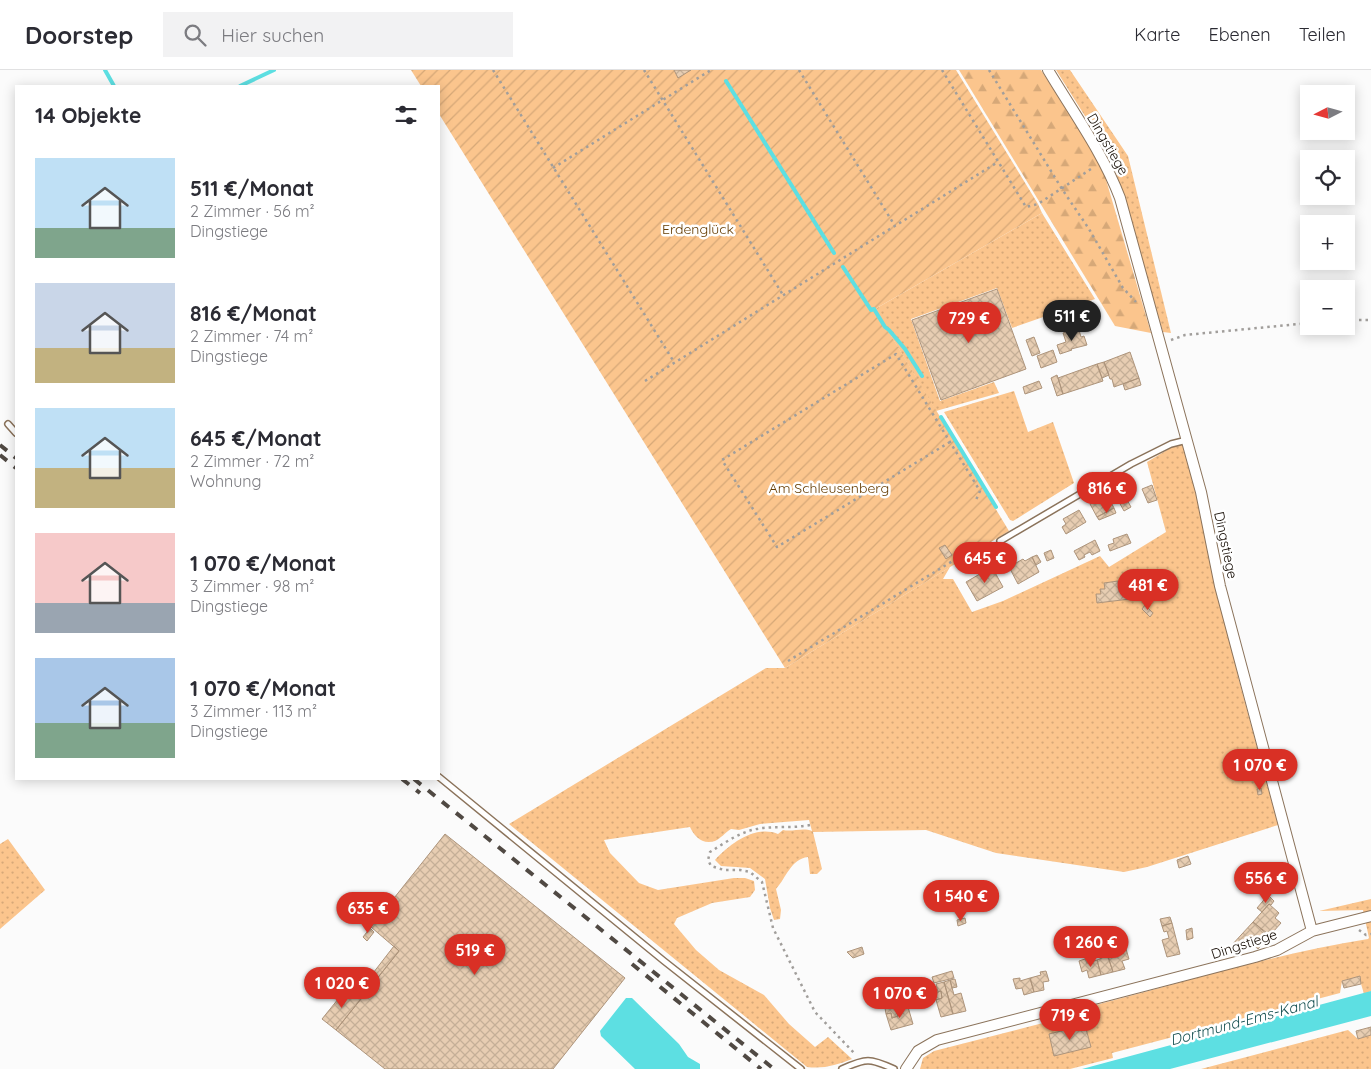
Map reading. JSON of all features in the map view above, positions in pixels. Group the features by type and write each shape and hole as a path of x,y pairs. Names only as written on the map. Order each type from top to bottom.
{"street":[{"name":"Dingstiege","path":"906,1069 918,1051 937,1040 1255,957 1277,950 1312,932 1220,586 1200,492 1120,198 1103,161 1048,70"},
{"path":"1312,932 1371,916"}],"lane":[{"path":"8,424 15,432"},
{"path":"1000,541 1131,464 1171,444 1186,440"},
{"path":"440,778 664,962 801,1069"},
{"path":"842,1069 862,1060 871,1060 894,1069"}],"path":[{"path":"493,70 674,362"},
{"path":"644,70 783,295"},
{"path":"553,168 711,70"},
{"path":"799,70 895,226"},
{"path":"942,70 1026,207 1038,204 1103,161"},
{"path":"989,70 1062,189 1090,228 1123,288 1137,302 1150,307"},
{"path":"645,381 998,162"},
{"path":"1355,320 1371,320"},
{"path":"1160,344 1185,335 1300,324"},
{"path":"950,442 777,547 722,460 896,354 950,442 980,491 976,500"},
{"path":"788,661 956,559 962,549"},
{"path":"810,825 796,828 774,827 750,830 710,852 708,860 711,866 750,872 762,882 773,928 815,1012 862,1060"}],"green space":[{"name":"Erdenglück","path":"411,70 956,70 1042,213 875,309 1009,531 785,668 440,116 440,85 420,85"},
{"path":"959,70 1041,70 1102,166 1151,333 1115,326"},
{"path":"1056,70 1070,70 1128,156 1171,333 1163,332 1112,159"},
{"path":"1042,213 1095,299 1012,328 997,288 911,319 940,401 994,382 999,393 936,411 875,309"},
{"path":"1014,391 1028,432 1053,422 1074,483 1013,521 1010,520 944,412"},
{"path":"1182,441 1203,522 1239,680 1278,825 1147,867 1124,872 996,853 926,830 813,832 822,869 817,874 810,874 808,857 802,858 793,865 776,889 781,910 780,919 774,920 765,879 750,868 721,866 715,860 736,842 752,834 769,832 778,834 783,830 805,829 812,831 809,820 760,824 739,830 731,829 717,840 710,842 699,839 690,827 604,840 610,853 639,883 658,890 734,878 745,878 754,881 755,890 750,897 712,903 677,918 674,924 696,950 719,970 764,995 789,1024 815,1047 828,1037 852,1059 830,1066 807,1067 509,824 766,668 785,668 950,567 943,579 953,579 972,612 1003,601 1100,556 1109,567 1166,532 1147,462"},
{"path":"8,839 45,890 0,929 0,844"},
{"path":"1371,899 1371,991 1364,994 1359,977 1342,981 1340,993 1112,1053 1113,1058 1070,1069 920,1069 923,1058 934,1051 1043,1023 1045,1027 1087,1017 1092,1006 1229,969 1298,952 1368,939 1363,910 1319,911"},
{"path":"1348,1030 1358,1039 1371,1035 1371,1069 1201,1069"}],"water":[{"path":"1371,991 1371,1016 1170,1069 1082,1069"},
{"path":"626,998 632,998 679,1044 688,1057 700,1064 700,1069 635,1069 601,1036 600,1031"}],"building":[{"path":"674,70 691,70 678,78"},
{"path":"997,289 1026,369 941,400 912,320"},
{"path":"1072,330 1073,333 1079,330 1081,337 1084,336 1087,345 1060,354 1057,345 1066,342 1063,333"},
{"path":"1034,337 1040,353 1032,356 1026,340"},
{"path":"1053,350 1057,362 1041,368 1037,356"},
{"path":"1130,352 1139,378 1114,387 1104,362"},
{"path":"1104,362 1109,375 1102,378 1097,364"},
{"path":"1097,364 1103,381 1063,394 1058,378"},
{"path":"1057,375 1063,394 1057,396 1051,378"},
{"path":"1139,378 1141,385 1125,390 1123,384"},
{"path":"1039,381 1042,388 1025,394 1023,387"},
{"path":"1152,485 1157,500 1148,503 1142,489"},
{"path":"1117,490 1122,498 1117,500 1113,492"},
{"path":"1107,495 1114,508 1097,517 1090,504"},
{"path":"1126,498 1131,507 1124,511 1119,502"},
{"path":"1114,508 1116,513 1099,520 1097,517"},
{"path":"1079,510 1086,522 1066,534 1062,527 1066,524 1063,519"},
{"path":"1127,534 1131,543 1110,551 1108,545 1114,543 1113,539"},
{"path":"1095,540 1100,551 1092,555 1090,552 1079,560 1074,551"},
{"path":"945,545 952,555 946,559 939,548"},
{"path":"1001,550 1004,554 995,559 992,554"},
{"path":"1051,550 1054,558 1047,561 1044,553"},
{"path":"1037,555 1041,562 1036,565 1032,557"},
{"path":"1032,557 1039,572 1018,584 1009,567 1023,559 1025,561"},
{"path":"992,567 1003,587 977,601 966,582"},
{"path":"1118,581 1119,587 1124,586 1124,591 1129,590 1130,599 1097,603 1096,594 1101,594 1100,589 1105,589 1104,583"},
{"path":"1145,605 1153,613 1150,617 1142,609"},
{"path":"1261,788 1262,794 1258,795 1257,789"},
{"path":"445,834 625,978 553,1069 385,1069 336,1030 399,951 371,927"},
{"path":"1188,856 1191,864 1179,868 1177,860"},
{"path":"1268,895 1274,901 1262,912 1257,908"},
{"path":"1269,904 1279,913 1275,918 1281,923 1273,932 1275,934 1272,937 1253,922"},
{"path":"1170,917 1172,923 1162,926 1160,919"},
{"path":"965,918 966,923 958,926 957,920"},
{"path":"1253,922 1269,936 1258,949 1249,941 1238,954 1230,947"},
{"path":"1172,923 1180,954 1167,957 1162,940 1169,938 1167,931 1164,932 1162,926"},
{"path":"370,928 374,932 367,941 363,937"},
{"path":"1115,928 1117,937 1107,939 1105,930"},
{"path":"1192,928 1193,938 1187,940 1186,930"},
{"path":"394,946 399,951 361,999 356,995"},
{"path":"862,947 864,954 853,958 847,952"},
{"path":"1126,949 1129,959 1122,961 1125,969 1113,972 1108,957 1122,953 1121,950"},
{"path":"1107,953 1113,972 1101,975 1097,960"},
{"path":"1085,959 1087,963 1097,960 1101,975 1089,978 1087,970 1082,972 1079,961"},
{"path":"952,971 954,978 934,983 932,977"},
{"path":"1046,971 1049,981 1043,982 1044,990 1034,992 1030,978 1041,975 1040,972"},
{"path":"1360,976 1361,984 1344,988 1342,981"},
{"path":"1020,978 1020,981 1030,978 1034,992 1024,995 1022,988 1016,989 1013,979"},
{"path":"955,979 957,987 952,988 950,980"},
{"path":"950,980 954,995 961,993 966,1011 953,1014 944,982"},
{"path":"944,982 953,1014 941,1017 936,1000 942,998 941,991 938,992 936,984"},
{"path":"347,988 361,999 336,1030 322,1019"},
{"path":"941,991 942,998 936,1000 934,993"},
{"path":"895,1005 898,1016 892,1018 891,1013 886,1014 885,1008"},
{"path":"908,1007 913,1024 891,1030 886,1014 891,1013 892,1018 898,1016 896,1010"},
{"path":"1085,1025 1091,1047 1054,1056 1049,1034"},
{"path":"1371,1027 1371,1035 1358,1039 1356,1031"}],"waterway":[{"path":"105,70 113,85"},
{"path":"242,85 274,70"},
{"path":"726,81 834,253"},
{"path":"843,267 871,310 874,309 885,327 905,349 922,376"},
{"path":"941,417 996,507"}],"railway":[{"path":"0,445 15,457"},
{"path":"0,455 15,467"},
{"path":"403,780 420,793"},
{"path":"415,780 774,1069"},
{"path":"632,964 761,1069"}],"park label":[{"name":"Am Schleusenberg","path":"829,488"}],"water label":[{"name":"Dortmund-Ems-Kanal","path":"1244,1021"}]}
